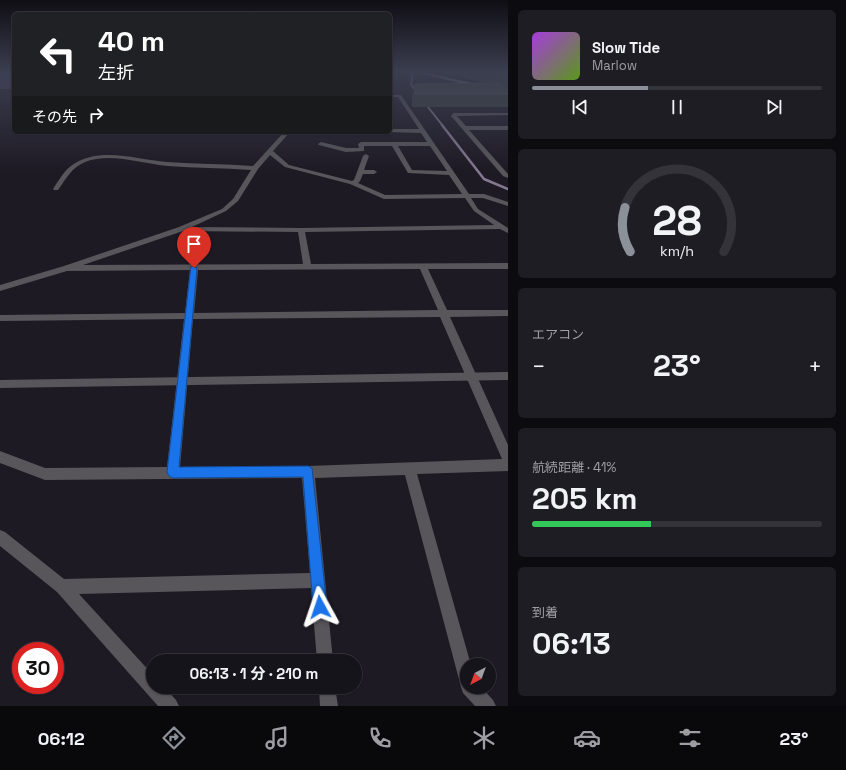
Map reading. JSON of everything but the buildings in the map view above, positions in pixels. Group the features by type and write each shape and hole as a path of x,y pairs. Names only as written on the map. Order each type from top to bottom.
{"street":[{"path":"405,105 476,210 505,229"},
{"path":"508,114 454,115 505,175 508,176"},
{"path":"465,128 508,128"},
{"path":"392,131 422,131"},
{"path":"0,288 67,268 182,228 224,210 236,200 255,168 285,134"},
{"path":"321,144 346,150 362,150 361,144 431,144"},
{"path":"394,144 410,172 451,173"},
{"path":"270,152 291,168 352,183 384,197 484,196 508,204"},
{"path":"352,183 357,181 366,156"},
{"path":"56,189 72,167 84,161 100,157 126,158 167,164 255,168"},
{"path":"361,172 374,172"},
{"path":"182,228 201,230 505,229"},
{"path":"301,230 307,267"},
{"path":"67,268 508,266"},
{"path":"423,267 508,459"},
{"path":"173,472 194,268"},
{"path":"0,318 508,313"},
{"path":"0,384 508,376"},
{"path":"0,456 45,474 308,472 508,465"},
{"path":"409,468 461,658"},
{"path":"308,472 324,654"},
{"path":"0,537 62,587 170,706"},
{"path":"62,587 317,580"},
{"path":"328,694 329,706"},
{"path":"474,694 487,706"}],"waterway":[{"path":"426,105 443,126"},
{"path":"442,125 484,179 508,189"}],"route":[{"path":"194,268 173,472 308,472 320,607"}]}
